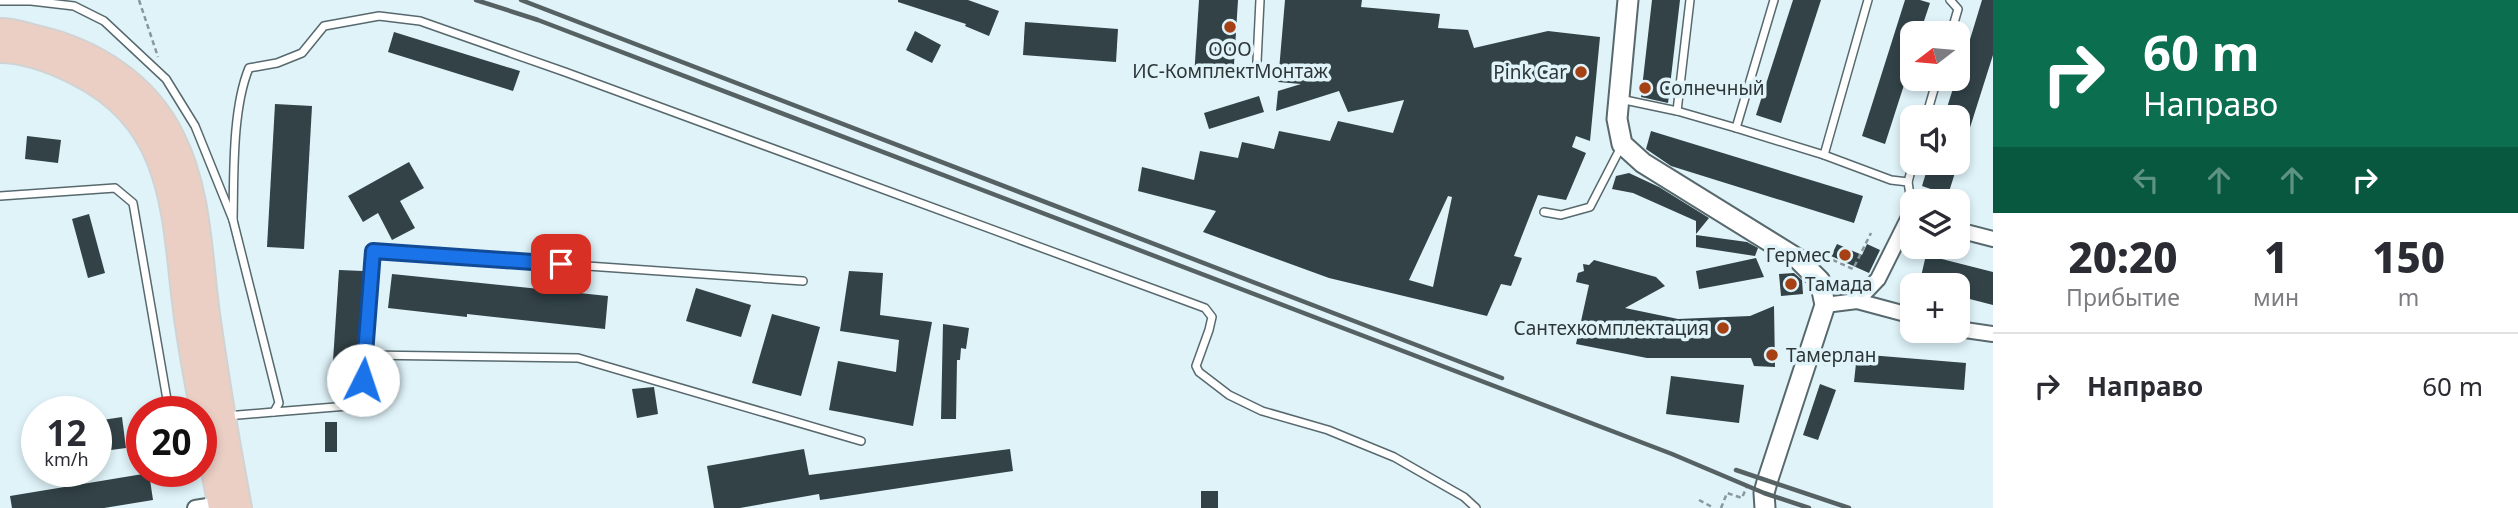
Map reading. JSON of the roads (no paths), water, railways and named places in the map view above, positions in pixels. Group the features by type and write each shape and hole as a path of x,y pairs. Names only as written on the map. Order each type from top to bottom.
{"highway":[{"path":"0,31 62,44 107,65 145,96 172,138 190,186 208,396"},
{"path":"0,50 57,62 96,82 127,106 153,143 171,191 188,326 205,396"},
{"path":"217,455 227,507"}],"main road":[{"path":"1628,0 1617,120 1622,144 1643,163 1798,259 1821,281 1825,305 1766,482 1765,508"}],"street":[{"path":"1970,233 1993,239"},
{"path":"1857,301 1878,279 1900,238"},
{"path":"1825,305 1857,301 1900,313"},
{"path":"1970,331 1993,334"},
{"path":"195,508 227,507"}],"lane":[{"path":"1257,62 1260,0"},
{"path":"1677,111 1690,0"},
{"path":"1736,128 1774,0"},
{"path":"1824,155 1868,0"},
{"path":"1950,0 1958,9 1954,21"},
{"path":"0,1 75,6 104,21 166,79 194,126 233,220 279,403 274,412"},
{"path":"233,220 237,131 243,84 249,68 277,63 302,53 324,26 379,16 420,21 1205,308 1212,317 1196,366 1199,372 1229,395 1262,411 1328,430 1394,457 1464,497 1476,508"},
{"path":"1618,99 1677,111 1824,155 1891,180 1908,182"},
{"path":"1544,212 1562,215 1590,207 1622,144"},
{"path":"1909,189 1910,175"},
{"path":"0,196 115,188 133,204 166,396"},
{"path":"217,417 360,405 373,251 803,281"},
{"path":"365,355 578,358 861,441"}],"railway":[{"path":"476,0 538,20 1672,454 1764,493 1809,508"},
{"path":"521,0 1502,378"},
{"path":"1736,470 1849,508"}],"place":[{"name":"ООО ИС-КомплектМонтаж","path":"1230,27"},
{"name":"Pink Car","path":"1581,72"},
{"name":"Солнечный","path":"1645,88"},
{"name":"Гермес","path":"1845,255"},
{"name":"Тамада","path":"1791,284"},
{"name":"Сантехкомплектация","path":"1723,328"},
{"name":"Тамерлан","path":"1772,355"}]}
